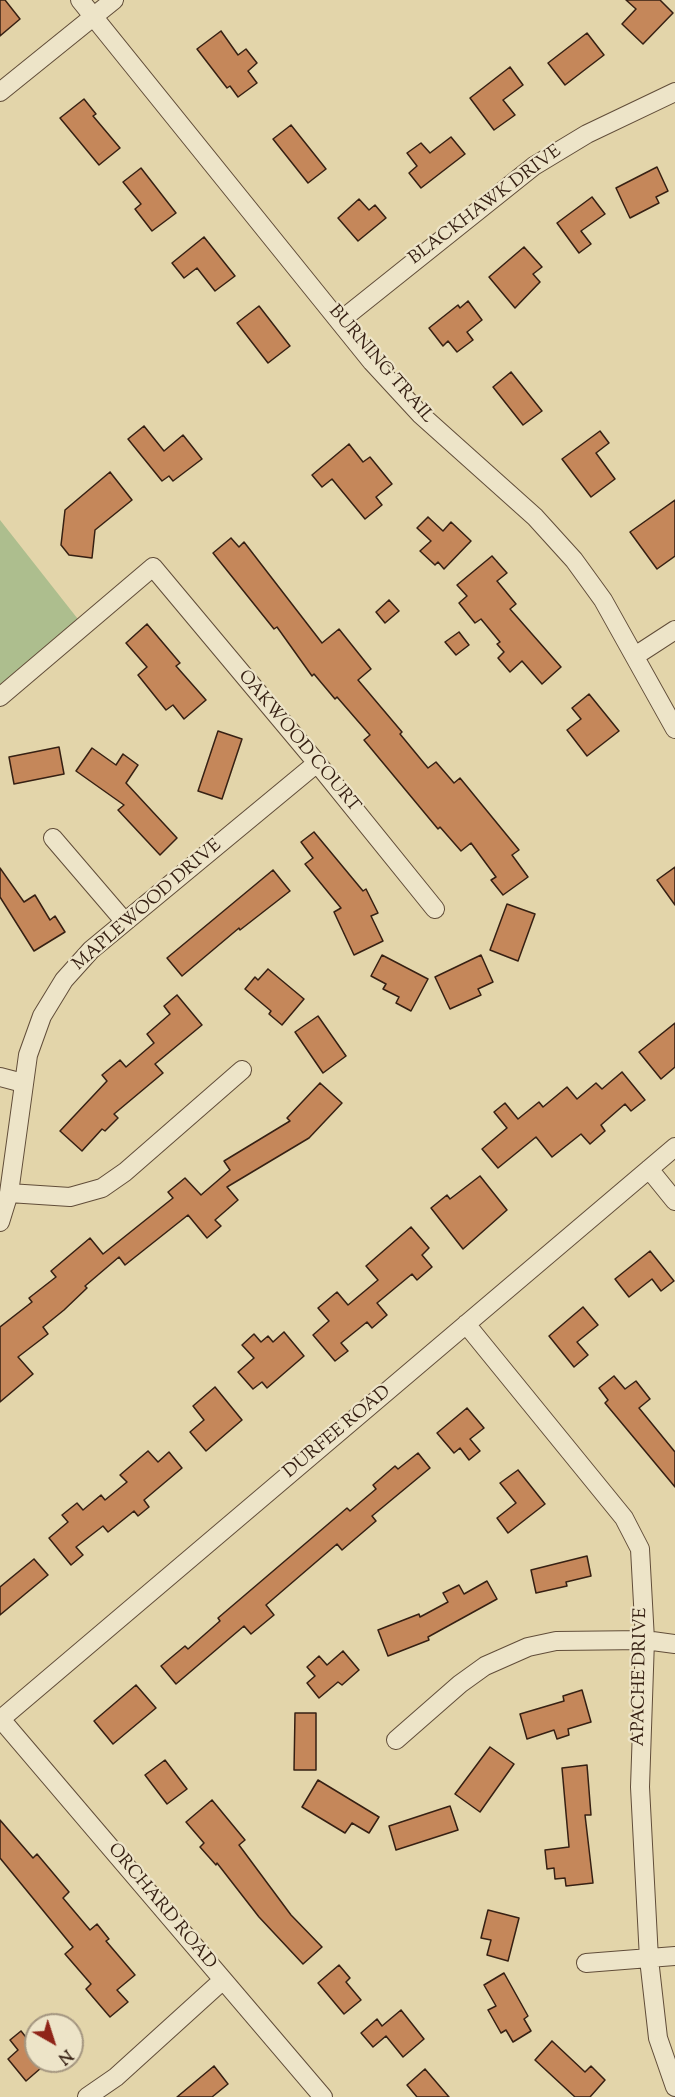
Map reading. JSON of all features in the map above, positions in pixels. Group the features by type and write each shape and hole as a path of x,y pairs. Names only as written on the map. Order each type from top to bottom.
{"street":[{"name":"BURNING TRAIL","path":"80,0 340,321 420,414 559,542 603,600 675,729"},
{"path":"0,92 114,0"},
{"name":"BLACKHAWK DRIVE","path":"340,321 534,166 587,134 675,92"},
{"name":"OAKWOOD COURT","path":"0,697 153,567 317,763 435,909"},
{"path":"635,656 675,630"},
{"name":"MAPLEWOOD DRIVE","path":"0,1222 9,1193 23,1083 34,1036 52,999 78,963 317,763"},
{"path":"53,838 125,922"},
{"path":"9,1193 70,1197 102,1188 125,1172 242,1070"},
{"path":"0,1077 23,1083"},
{"name":"DURFEE ROAD","path":"0,1718 675,1147"},
{"path":"649,1169 675,1201"},
{"name":"APACHE DRIVE","path":"466,1324 624,1518 640,1550 645,1640 640,1787 649,1959 658,2038 675,2088"},
{"path":"396,1740 460,1684 507,1655 556,1641 645,1640 675,1644"},
{"name":"ORCHARD ROAD","path":"0,1718 323,2097"},
{"path":"586,1963 675,1956"},
{"path":"87,2097 136,2060 223,1980"}],"green space":[{"path":"0,520 81,623 0,689"}],"building":[{"path":"0,0 5,0 20,19 0,36"},
{"path":"626,0 660,0 673,13 643,44 622,24 636,9"},
{"path":"221,31 238,55 246,49 257,63 248,71 257,83 238,97 230,86 227,88 197,49"},
{"path":"587,33 604,55 565,85 548,63"},
{"path":"510,67 523,85 503,100 515,115 494,130 470,98"},
{"path":"84,99 96,114 93,116 120,148 99,165 60,118"},
{"path":"291,125 326,169 308,183 273,139"},
{"path":"451,137 465,154 421,188 409,173 417,166 407,153 421,143 430,153"},
{"path":"657,167 668,191 656,197 659,203 630,218 616,188"},
{"path":"141,168 176,213 152,231 135,209 141,204 123,182"},
{"path":"592,197 605,214 581,231 591,244 579,253 557,223"},
{"path":"359,199 369,210 375,205 386,218 358,241 338,218"},
{"path":"204,237 235,276 215,291 197,268 184,278 172,263"},
{"path":"524,247 542,267 533,274 540,282 515,308 489,277"},
{"path":"468,301 482,320 467,332 473,340 457,352 448,341 443,346 429,328 458,305 460,308"},
{"path":"259,306 290,346 268,363 237,323"},
{"path":"511,372 542,411 523,425 493,387"},
{"path":"144,426 164,451 183,435 202,459 173,481 169,476 162,481 128,439"},
{"path":"600,431 609,443 596,453 615,479 591,497 562,459"},
{"path":"349,444 363,462 370,457 392,484 376,497 382,505 365,519 332,479 322,487 312,475"},
{"path":"110,472 132,500 95,530 92,558 69,555 61,545 65,510"},
{"path":"675,500 675,556 657,569 630,532"},
{"path":"428,517 443,531 451,522 471,541 444,569 438,562 435,565 420,551 431,541 417,528"},
{"path":"231,538 239,547 244,542 322,643 339,629 371,669 358,680 402,732 400,734 428,768 436,762 454,783 460,778 519,850 512,855 528,877 503,895 491,880 496,877 471,843 461,851 440,827 438,829 364,740 370,735 337,697 335,699 314,674 312,676 277,627 274,629 213,553"},
{"path":"492,556 507,573 497,581 516,604 510,609 561,667 542,684 522,661 510,672 498,658 504,652 497,644 500,642 481,619 475,623 459,603 467,596 457,585"},
{"path":"389,600 399,611 385,623 376,612"},
{"path":"147,624 180,663 176,666 206,700 184,719 173,705 166,710 138,675 147,667 126,643"},
{"path":"459,632 469,645 456,655 445,642"},
{"path":"589,694 619,731 587,756 567,730 581,719 572,708"},
{"path":"218,731 242,739 222,799 198,791"},
{"path":"59,747 64,774 14,784 9,757"},
{"path":"92,748 116,765 123,754 138,765 126,783 177,838 160,855 118,810 124,805 76,771"},
{"path":"314,832 363,891 366,889 378,913 371,916 383,941 354,955 334,912 341,908 305,864 313,858 301,842"},
{"path":"675,867 675,905 657,880"},
{"path":"0,868 24,902 35,895 50,920 55,916 65,932 34,951 0,897"},
{"path":"273,870 290,891 240,930 239,928 182,976 167,958"},
{"path":"507,904 535,914 518,961 490,950"},
{"path":"382,955 428,979 411,1011 396,1003 399,997 383,989 386,984 371,976"},
{"path":"481,955 493,982 478,989 481,995 450,1009 435,977"},
{"path":"268,969 304,999 282,1025 269,1014 271,1011 245,989 255,977 258,980"},
{"path":"177,995 202,1025 155,1064 163,1073 114,1114 118,1118 105,1131 102,1129 82,1151 60,1131 107,1081 102,1075 120,1060 126,1067 154,1043 147,1034 170,1014 164,1006"},
{"path":"318,1016 346,1056 323,1073 295,1032"},
{"path":"675,1023 675,1067 661,1079 639,1052"},
{"path":"622,1072 645,1100 631,1111 625,1104 601,1125 605,1131 590,1144 581,1134 552,1157 536,1137 498,1168 482,1149 507,1128 494,1112 505,1103 518,1119 539,1102 543,1107 567,1087 577,1099 596,1083 602,1089"},
{"path":"320,1083 342,1103 309,1138 227,1187 238,1200 215,1220 221,1226 207,1238 188,1215 125,1265 119,1257 43,1327 48,1334 18,1357 33,1374 0,1402 0,1327 32,1302 29,1298 56,1277 51,1271 90,1238 103,1254 173,1198 168,1192 185,1178 201,1195 230,1170 224,1161 290,1121 287,1118"},
{"path":"480,1176 507,1210 463,1249 431,1208 447,1195 450,1199"},
{"path":"411,1227 429,1248 422,1255 432,1267 417,1280 412,1274 377,1303 387,1315 372,1328 367,1322 341,1343 348,1351 335,1361 313,1335 329,1321 318,1308 337,1292 348,1305 378,1280 366,1266"},
{"path":"650,1251 674,1281 661,1291 652,1279 629,1297 615,1279"},
{"path":"583,1307 598,1325 577,1342 588,1355 574,1367 549,1336"},
{"path":"284,1332 304,1356 267,1388 262,1382 253,1389 238,1372 254,1358 242,1345 254,1334 261,1342 268,1336 273,1342"},
{"path":"614,1376 625,1389 636,1381 650,1399 639,1408 675,1452 675,1487 605,1403 608,1400 599,1388"},
{"path":"215,1387 242,1420 206,1451 190,1432 204,1420 193,1406"},
{"path":"467,1408 484,1428 470,1439 480,1451 469,1460 460,1448 454,1453 437,1433"},
{"path":"148,1451 158,1462 169,1452 182,1468 144,1500 149,1507 138,1516 134,1511 108,1532 103,1526 76,1547 83,1555 71,1565 49,1538 68,1522 62,1515 77,1503 83,1510 101,1495 105,1500 127,1482 120,1475"},
{"path":"418,1453 430,1468 372,1516 376,1521 342,1550 337,1544 266,1605 274,1615 251,1634 244,1626 176,1684 161,1666 185,1646 188,1649 220,1621 218,1618 347,1508 350,1511 376,1489 373,1485 395,1466 398,1469"},
{"path":"518,1470 545,1504 508,1533 497,1518 516,1503 500,1483"},
{"path":"587,1556 591,1576 566,1582 567,1586 536,1593 531,1570"},
{"path":"34,1559 48,1575 0,1615 0,1587"},
{"path":"487,1581 497,1599 428,1637 429,1640 388,1656 378,1630 419,1614 420,1617 448,1602 443,1593 459,1585 464,1594"},
{"path":"343,1651 359,1670 342,1685 338,1682 319,1698 307,1683 315,1676 307,1667 319,1656 327,1665"},
{"path":"136,1685 156,1708 113,1744 94,1721"},
{"path":"582,1690 591,1722 568,1729 569,1735 557,1739 554,1730 527,1739 520,1714 564,1701 563,1696"},
{"path":"295,1713 316,1713 316,1770 294,1770"},
{"path":"490,1747 514,1764 480,1812 455,1794"},
{"path":"165,1760 187,1789 167,1804 145,1775"},
{"path":"587,1765 591,1815 585,1815 593,1883 566,1886 565,1878 555,1879 554,1868 547,1869 545,1850 569,1847 562,1768"},
{"path":"318,1780 379,1817 369,1833 352,1823 345,1833 302,1807"},
{"path":"212,1800 245,1840 239,1845 291,1915 322,1947 303,1964 259,1917 217,1863 216,1865 200,1847 204,1843 186,1822"},
{"path":"450,1806 458,1830 396,1850 389,1826"},
{"path":"0,1820 33,1858 37,1854 69,1892 63,1898 90,1930 97,1924 109,1939 106,1941 135,1975 117,1990 128,2002 110,2017 86,1989 91,1984 65,1954 73,1947 0,1858"},
{"path":"488,1910 519,1918 508,1961 487,1955 491,1940 481,1938"},
{"path":"339,1965 350,1978 346,1982 361,2000 344,2014 318,1983"},
{"path":"504,1973 528,2016 524,2019 531,2031 513,2042 506,2030 501,2033 488,2010 496,2006 484,1985"},
{"path":"401,2010 424,2039 403,2057 386,2036 373,2047 361,2033 377,2019 382,2026"},
{"path":"21,2031 24,2035 24,2073 35,2073 26,2081 8,2059 18,2050 10,2040"},
{"path":"552,2041 585,2072 591,2066 605,2080 590,2097 575,2097 535,2060"},
{"path":"214,2066 228,2084 212,2097 177,2097"},
{"path":"425,2069 449,2097 417,2097 407,2085"}]}
